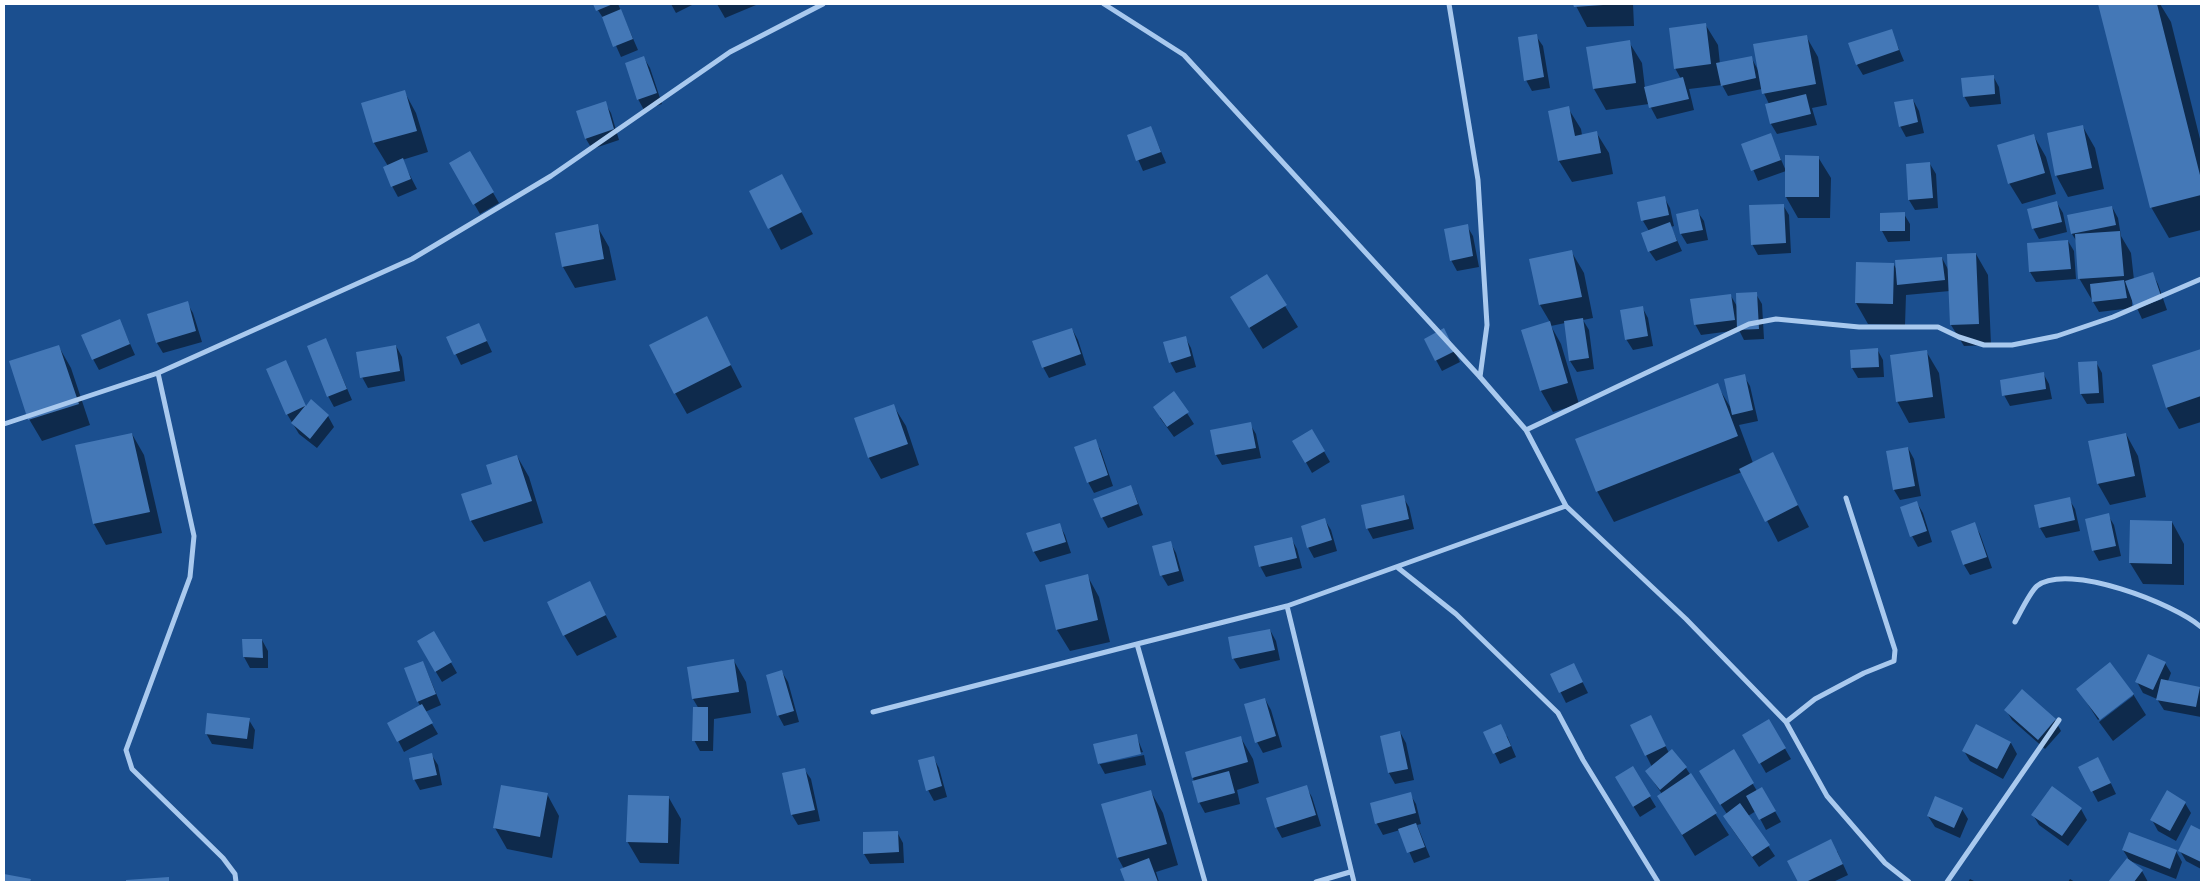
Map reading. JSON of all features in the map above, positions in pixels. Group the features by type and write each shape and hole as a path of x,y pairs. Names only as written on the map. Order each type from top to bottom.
{"street":[{"path":"4,424 158,373 412,259 551,176 730,52 823,4"},
{"path":"1104,4 1184,55 1480,377 1526,430 1566,506 1686,619 1786,722 1827,796 1885,863 1909,882"},
{"path":"1449,4 1478,180 1487,325 1480,377"},
{"path":"1526,430 1749,324 1776,318 1859,327 1938,327 1959,337 1984,345 2012,345 2057,336 2113,317 2201,279"},
{"path":"158,373 194,536 190,577 126,750 132,770 223,858 235,874 236,882"},
{"path":"1786,722 1815,698 1894,661 1895,650 1846,498"},
{"path":"873,712 1287,606 1566,506"},
{"path":"1397,567 1456,614 1558,713 1583,760 1658,882"},
{"path":"2015,622 2036,586 2056,578 2080,579 2116,587 2195,621 2201,627"},
{"path":"1287,606 1350,872 1354,882"},
{"path":"1137,644 1205,882"},
{"path":"1947,882 2059,720"},
{"path":"1316,882 1350,872"}],"building":[{"path":"593,4 613,4 596,11"},
{"path":"1573,4 1603,4 1603,5 1574,7"},
{"path":"2098,4 2157,4 2201,179 2201,195 2150,208"},
{"path":"621,9 633,39 613,47 602,17"},
{"path":"1706,23 1711,64 1674,69 1669,28"},
{"path":"1892,29 1899,50 1856,65 1848,43"},
{"path":"1537,34 1544,77 1524,81 1518,37"},
{"path":"1807,35 1816,84 1762,94 1753,44"},
{"path":"1630,40 1636,83 1593,89 1586,47"},
{"path":"644,56 657,93 637,100 625,63"},
{"path":"1752,56 1756,78 1721,86 1716,63"},
{"path":"1994,75 1995,94 1963,97 1961,78"},
{"path":"1683,77 1689,99 1649,108 1644,87"},
{"path":"405,90 417,131 373,143 361,103"},
{"path":"1806,94 1811,114 1770,124 1765,104"},
{"path":"1913,99 1918,122 1899,127 1894,102"},
{"path":"606,101 614,129 585,139 576,111"},
{"path":"1569,106 1575,136 1597,131 1601,153 1558,161 1548,111"},
{"path":"2083,125 2092,168 2055,176 2047,133"},
{"path":"1151,126 1161,152 1136,161 1127,135"},
{"path":"1771,133 1781,160 1751,171 1741,144"},
{"path":"2034,134 2045,173 2008,184 1997,145"},
{"path":"470,151 494,192 473,205 449,163"},
{"path":"1785,155 1819,156 1819,197 1785,197"},
{"path":"403,158 411,179 391,187 383,167"},
{"path":"1930,162 1933,198 1908,200 1906,164"},
{"path":"782,174 802,212 768,229 749,191"},
{"path":"1665,196 1669,215 1641,221 1637,202"},
{"path":"2057,201 2062,222 2032,229 2027,209"},
{"path":"1784,204 1786,243 1751,245 1749,205"},
{"path":"2112,206 2116,225 2071,234 2067,215"},
{"path":"1698,209 1703,230 1680,234 1676,214"},
{"path":"1905,212 1905,231 1880,231 1880,213"},
{"path":"1670,222 1677,241 1648,252 1641,233"},
{"path":"598,224 604,259 562,267 555,233"},
{"path":"1468,224 1473,256 1450,261 1444,229"},
{"path":"2120,231 2124,276 2078,279 2075,234"},
{"path":"2068,240 2071,269 2029,272 2027,243"},
{"path":"1572,250 1582,297 1539,305 1529,259"},
{"path":"1976,253 1979,324 1950,325 1947,254"},
{"path":"1942,257 1945,280 1897,285 1895,260"},
{"path":"1856,262 1894,263 1893,304 1855,303"},
{"path":"2153,272 2162,299 2135,309 2125,281"},
{"path":"1267,274 1287,305 1249,328 1230,297"},
{"path":"2124,280 2127,298 2092,302 2090,284"},
{"path":"1757,292 1759,329 1737,330 1736,293"},
{"path":"1731,294 1735,320 1694,325 1690,299"},
{"path":"188,301 196,331 156,343 147,314"},
{"path":"1643,306 1648,336 1625,340 1620,310"},
{"path":"707,316 731,365 674,394 649,345"},
{"path":"1583,318 1589,358 1569,361 1564,321"},
{"path":"120,319 130,344 92,360 81,335"},
{"path":"1550,321 1568,383 1540,391 1521,330"},
{"path":"479,323 487,341 454,355 446,337"},
{"path":"1072,328 1081,354 1042,368 1032,341"},
{"path":"1444,328 1455,351 1435,361 1424,339"},
{"path":"1186,336 1191,356 1169,363 1163,342"},
{"path":"326,338 347,389 327,397 307,346"},
{"path":"59,345 79,404 28,420 9,361"},
{"path":"396,345 400,371 360,378 356,352"},
{"path":"1878,348 1879,367 1851,368 1850,350"},
{"path":"2201,349 2201,396 2166,408 2152,365"},
{"path":"1927,350 1933,397 1896,402 1890,355"},
{"path":"286,360 306,406 311,399 329,415 310,439 291,423 305,406 286,415 266,369"},
{"path":"2097,361 2099,393 2080,394 2078,362"},
{"path":"2044,372 2046,389 2002,396 2000,380"},
{"path":"1745,374 1753,410 1732,415 1724,379"},
{"path":"1718,383 1738,436 1596,492 1575,439"},
{"path":"1174,391 1189,412 1167,427 1153,407"},
{"path":"894,404 908,444 868,458 854,418"},
{"path":"1251,422 1256,448 1215,455 1210,430"},
{"path":"1312,429 1325,451 1305,463 1292,441"},
{"path":"132,433 150,512 93,524 75,445"},
{"path":"2126,433 2135,476 2097,484 2088,441"},
{"path":"1096,439 1108,475 1087,483 1074,447"},
{"path":"1908,447 1915,486 1893,490 1886,451"},
{"path":"1773,452 1798,505 1765,522 1739,469"},
{"path":"517,455 532,501 470,521 461,494 492,484 486,465"},
{"path":"1131,485 1138,504 1101,518 1093,499"},
{"path":"1404,495 1409,519 1366,529 1361,505"},
{"path":"2070,497 2075,520 2039,528 2034,505"},
{"path":"1917,501 1927,531 1910,537 1900,507"},
{"path":"2109,513 2116,546 2092,551 2085,519"},
{"path":"1325,518 1332,540 1307,548 1301,526"},
{"path":"2130,520 2172,521 2172,564 2129,563"},
{"path":"1975,522 1987,557 1963,565 1951,531"},
{"path":"1060,523 1066,542 1033,552 1026,533"},
{"path":"1292,537 1297,558 1259,567 1254,546"},
{"path":"1171,541 1179,571 1160,576 1152,546"},
{"path":"1088,574 1098,620 1056,630 1045,585"},
{"path":"590,581 606,615 563,636 547,602"},
{"path":"1270,629 1275,650 1232,659 1228,637"},
{"path":"434,631 452,662 435,672 417,641"},
{"path":"242,639 262,639 263,658 243,657"},
{"path":"2148,654 2166,662 2153,690 2135,682"},
{"path":"734,659 739,692 692,699 687,667"},
{"path":"423,661 436,694 417,702 404,668"},
{"path":"2110,662 2134,694 2100,720 2076,689"},
{"path":"1574,663 1583,682 1559,693 1550,674"},
{"path":"782,670 794,711 777,716 766,675"},
{"path":"2161,679 2200,687 2196,707 2156,700"},
{"path":"2022,689 2056,719 2038,740 2004,710"},
{"path":"1265,698 1276,736 1255,743 1244,704"},
{"path":"422,704 433,723 397,742 387,723"},
{"path":"693,707 708,707 708,741 692,741"},
{"path":"207,713 250,718 247,739 205,734"},
{"path":"1651,715 1666,746 1645,756 1630,725"},
{"path":"1769,719 1786,748 1759,764 1742,735"},
{"path":"1501,724 1511,746 1493,754 1483,732"},
{"path":"1976,724 2011,742 1997,769 1962,751"},
{"path":"1400,731 1408,769 1388,773 1380,736"},
{"path":"1137,734 1141,754 1098,764 1093,744"},
{"path":"1241,736 1248,762 1192,778 1185,752"},
{"path":"1672,749 1687,767 1660,790 1645,771"},
{"path":"1734,749 1754,783 1720,805 1699,771"},
{"path":"432,753 437,775 413,780 409,758"},
{"path":"934,756 942,786 926,791 918,760"},
{"path":"2098,757 2111,783 2091,792 2078,767"},
{"path":"1633,766 1651,796 1633,807 1615,777"},
{"path":"805,768 815,810 791,815 782,773"},
{"path":"1229,771 1235,793 1198,803 1192,781"},
{"path":"1691,773 1717,813 1682,835 1657,796"},
{"path":"501,785 548,793 540,837 493,828"},
{"path":"1307,785 1316,815 1275,828 1266,798"},
{"path":"2052,786 2082,808 2062,836 2031,815"},
{"path":"1762,787 1776,811 1759,820 1746,796"},
{"path":"1151,790 1167,844 1117,858 1101,804"},
{"path":"2167,790 2186,802 2170,831 2150,820"},
{"path":"1411,792 1416,813 1375,824 1370,803"},
{"path":"628,795 669,796 668,843 626,842"},
{"path":"1935,796 1963,808 1954,828 1927,816"},
{"path":"1740,803 1770,845 1752,857 1723,816"},
{"path":"1416,823 1425,847 1407,853 1398,829"},
{"path":"2191,825 2201,830 2201,862 2178,851"},
{"path":"898,831 899,852 863,854 863,832"},
{"path":"2129,832 2177,850 2170,869 2122,850"},
{"path":"1831,839 1843,864 1806,882 1798,882 1787,861"},
{"path":"1149,858 1158,882 1125,882 1120,869"},
{"path":"2127,858 2143,870 2134,882 2108,882"},
{"path":"4,874 31,879 30,882 4,882"},
{"path":"169,877 169,882 126,882 126,880"}]}
